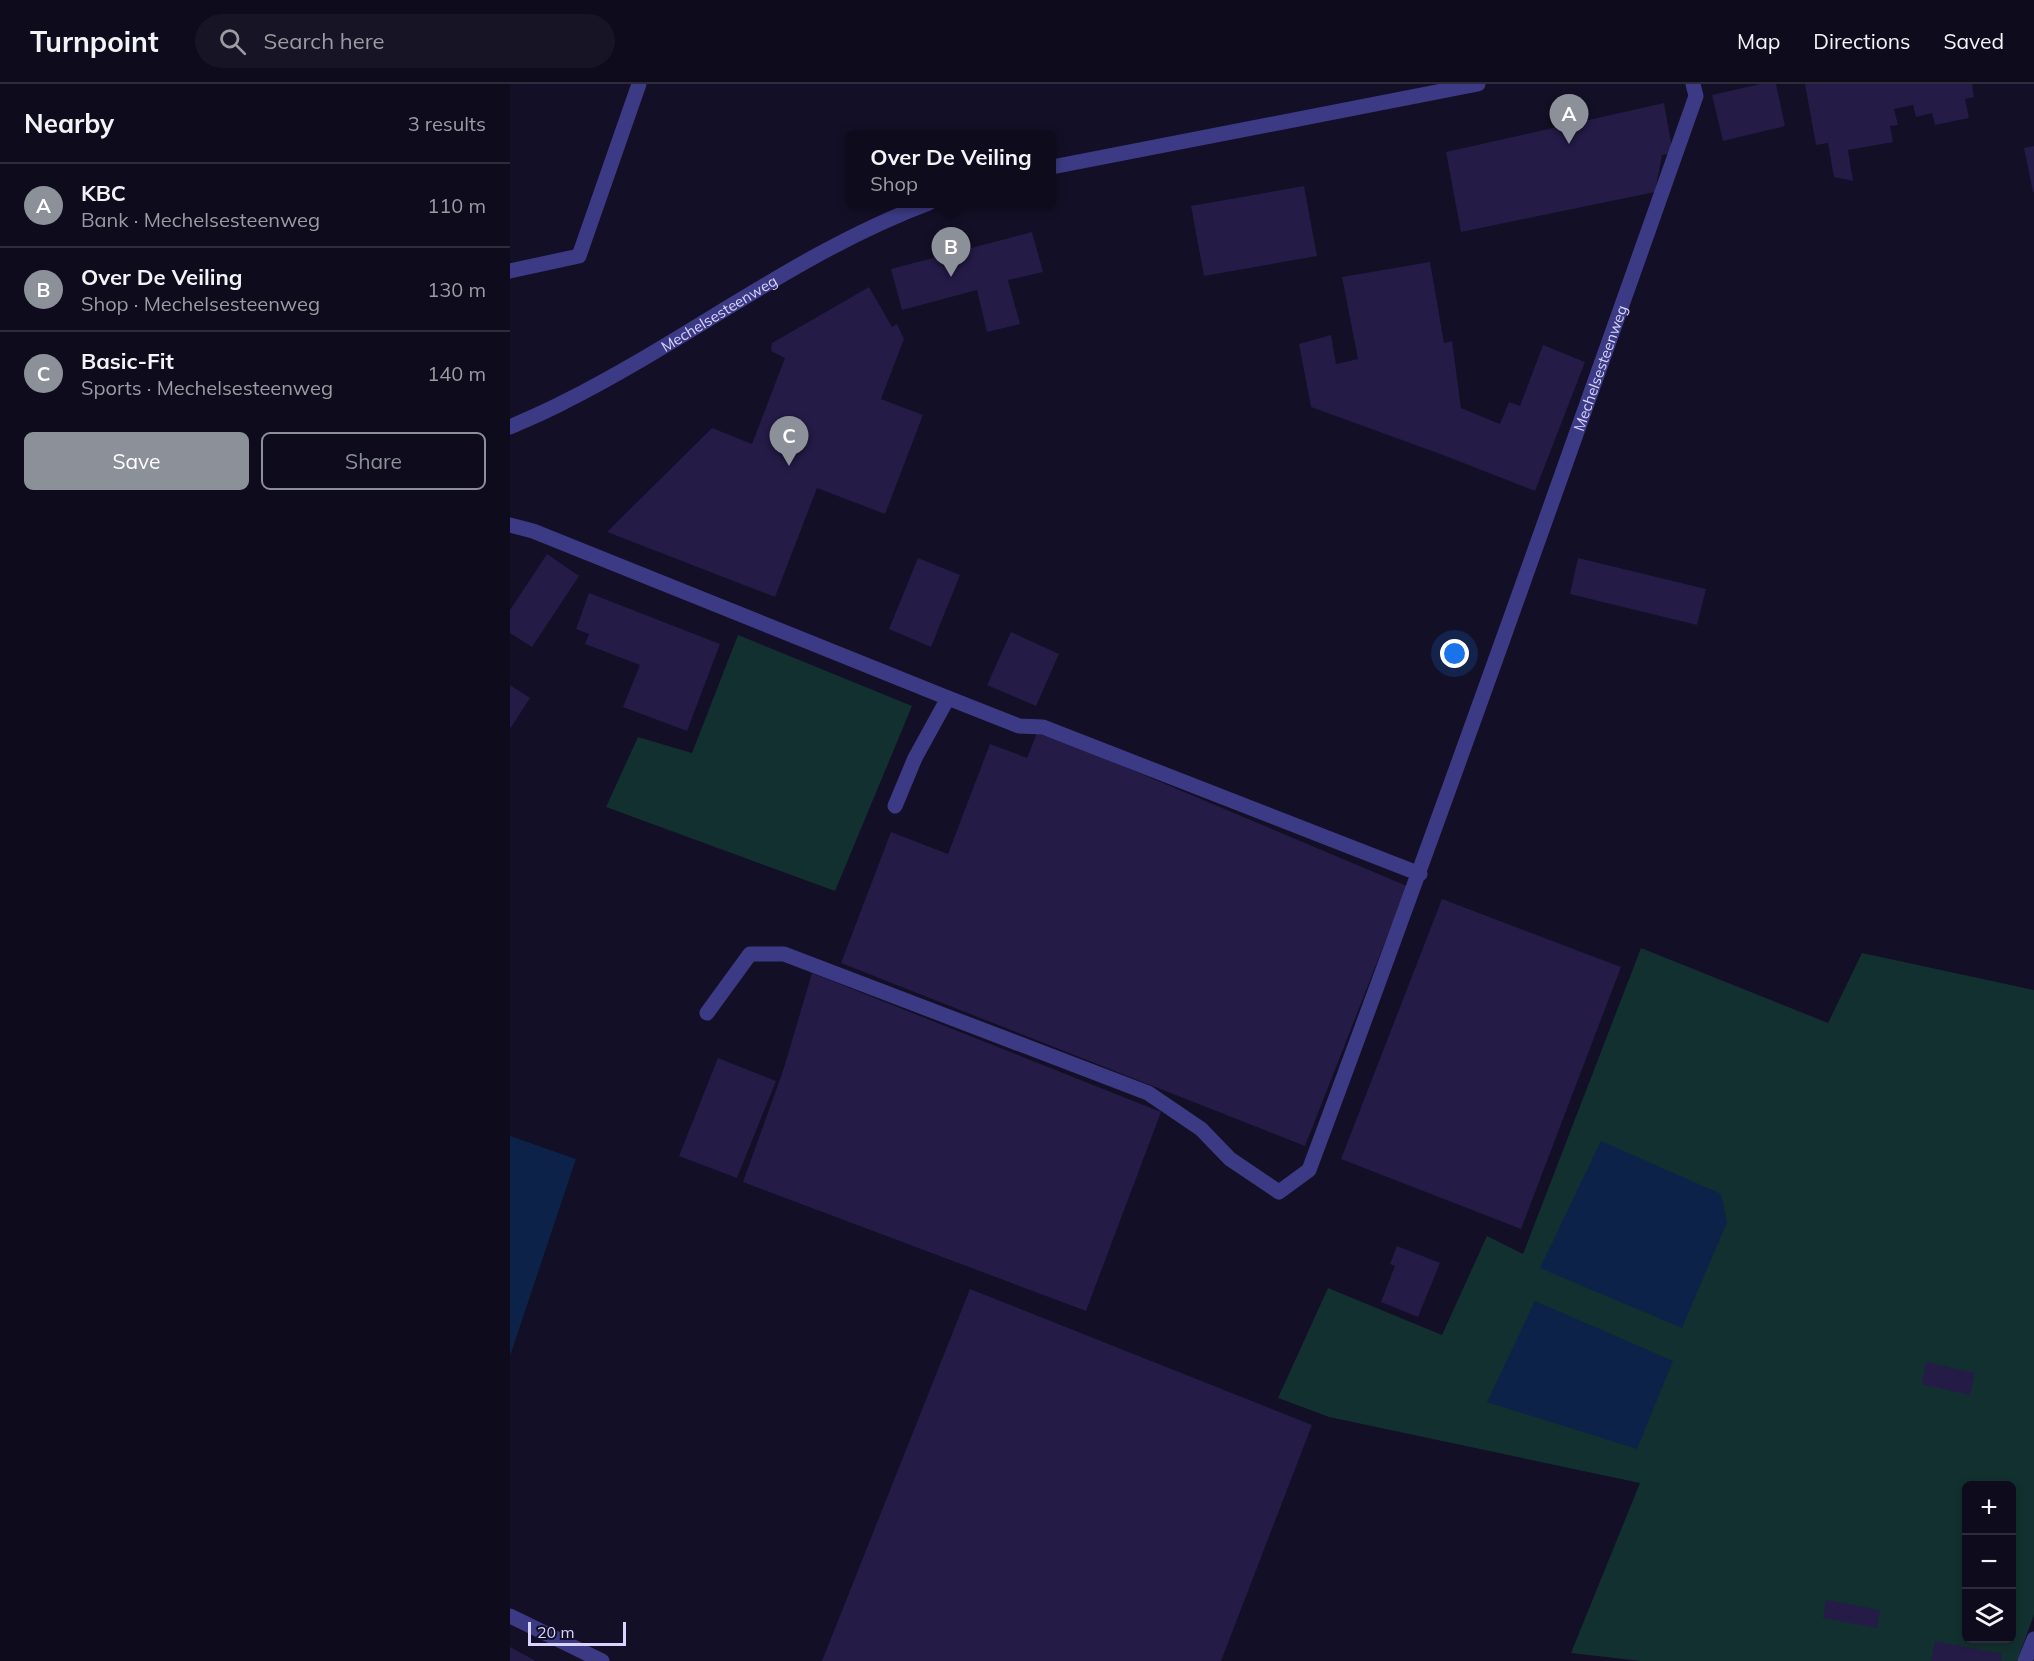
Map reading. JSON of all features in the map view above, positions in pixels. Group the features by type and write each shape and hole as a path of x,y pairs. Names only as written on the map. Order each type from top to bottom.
{"street":[{"path":"510,271 579,256 639,84"},
{"path":"1056,165 1478,84"},
{"name":"Mechelsesteenweg","path":"707,1013 750,954 784,954 1148,1093 1201,1129 1230,1159 1279,1192 1309,1170 1420,874 1696,96 1693,84"},
{"name":"Mechelsesteenweg","path":"510,427 564,402 839,243 899,214 917,208"},
{"path":"510,525 534,531 1019,726 1043,727 1420,874"},
{"path":"896,806 915,758 948,698"},
{"path":"510,1616 603,1661"},
{"path":"2025,1661 2034,1639"}],"green space":[{"path":"738,635 912,706 835,891 606,807 638,737 692,753"},
{"path":"1641,948 1828,1023 1862,953 2034,990 2034,1615 2017,1661 1641,1661 1571,1653 1640,1483 1329,1417 1278,1398 1328,1288 1442,1335 1487,1236 1523,1254"}],"water":[{"path":"510,1136 576,1159 510,1356"},
{"path":"1601,1141 1721,1194 1727,1222 1682,1328 1540,1268"},
{"path":"1535,1301 1673,1361 1637,1449 1487,1402"}],"building":[{"path":"1760,84 1776,84 1785,126 1723,141 1712,95"},
{"path":"1805,84 1972,84 1974,97 1965,99 1969,118 1935,125 1932,113 1916,117 1913,105 1894,109 1898,125 1890,126 1893,142 1848,150 1853,181 1834,177 1828,143 1816,145"},
{"path":"1664,103 1673,153 1662,155 1655,192 1461,232 1446,152"},
{"path":"2034,146 2034,192 2033,192 2024,148"},
{"path":"1304,186 1317,256 1204,276 1191,206"},
{"path":"1032,232 1043,272 1008,280 1020,324 987,332 977,290 902,310 891,269"},
{"path":"1430,262 1444,343 1452,341 1461,408 1500,424 1509,402 1520,406 1543,345 1585,362 1535,491 1311,407 1299,344 1331,335 1336,364 1358,359 1342,277"},
{"path":"869,287 892,327 897,324 904,339 881,399 923,415 885,514 817,488 775,597 607,532 712,428 752,444 785,358 771,351 772,343"},
{"path":"547,554 579,576 532,647 510,633 510,610"},
{"path":"918,558 960,575 931,647 889,629"},
{"path":"1578,558 1706,589 1697,625 1570,594"},
{"path":"589,593 720,644 687,731 623,707 640,665 585,644 589,634 576,629"},
{"path":"1011,632 1059,654 1036,706 987,685"},
{"path":"510,685 530,698 510,729"},
{"path":"1037,733 1106,759 1407,886 1305,1146 841,963 891,832 948,854 990,744 1027,758"},
{"path":"1442,899 1621,967 1521,1229 1341,1159"},
{"path":"812,973 1161,1112 1086,1311 743,1182 783,1071"},
{"path":"718,1058 776,1081 737,1178 679,1156"},
{"path":"1397,1246 1440,1263 1418,1317 1381,1302 1395,1266 1390,1264"},
{"path":"970,1289 1312,1425 1221,1661 822,1661"},
{"path":"1926,1362 1975,1373 1970,1395 1922,1384"},
{"path":"1826,1600 1880,1610 1877,1628 1823,1618"},
{"path":"1935,1641 2002,1654 2001,1661 1931,1661"},
{"path":"510,1647 536,1661 510,1661"}],"place":[{"name":"KBC","path":"1569,144"},
{"name":"Over De Veiling","path":"951,277"},
{"name":"Basic-Fit","path":"789,466"}]}
